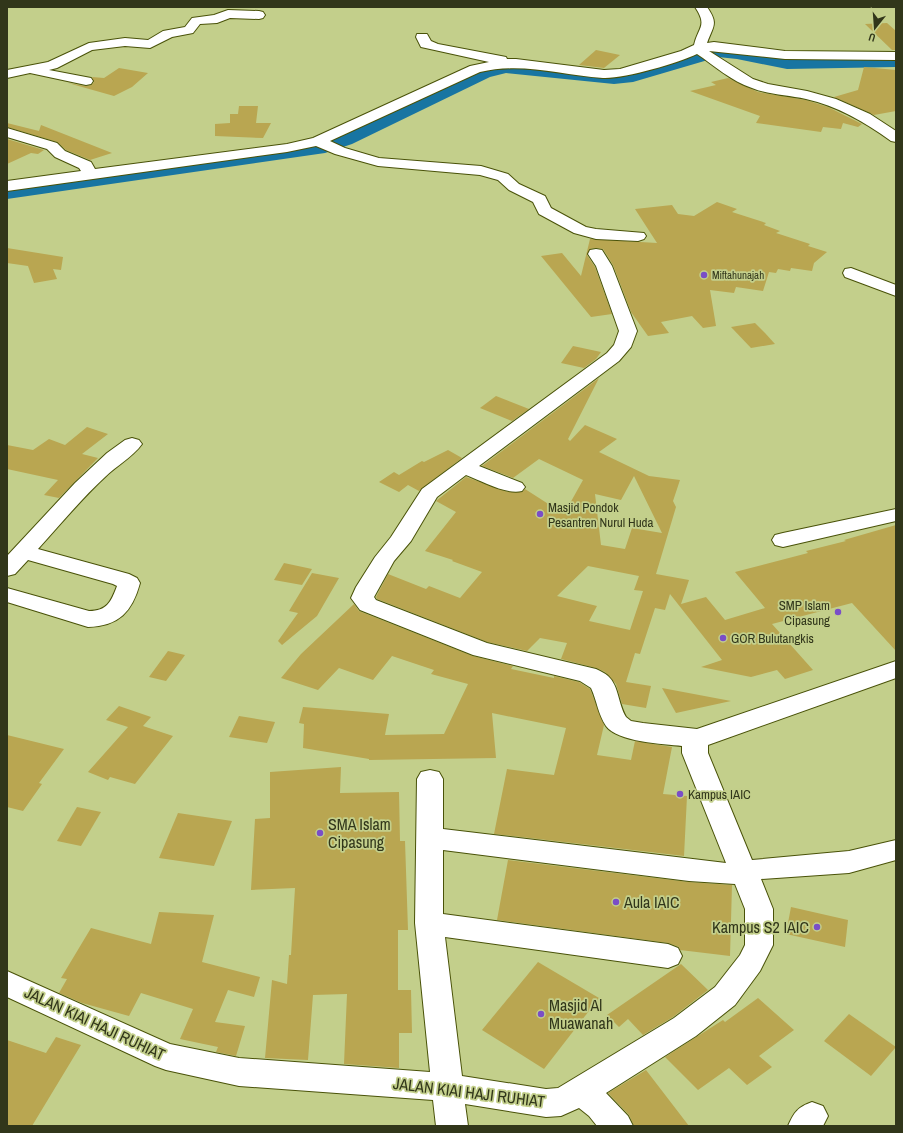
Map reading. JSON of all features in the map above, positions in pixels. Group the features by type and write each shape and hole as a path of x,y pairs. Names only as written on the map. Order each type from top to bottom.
{"street":[{"path":"700,7 708,16 709,21 703,51"},
{"path":"7,74 30,70 59,62 82,49 89,47 126,42 150,44 168,34 189,30 196,22 217,19 223,14 259,16"},
{"path":"422,37 426,44 434,48 516,63 604,74 617,74 723,46 785,55 896,56"},
{"path":"703,51 739,78 758,86 806,94 839,104 866,118 896,138"},
{"path":"7,186 324,143 475,69 490,65 516,63"},
{"path":"30,70 86,81"},
{"path":"7,132 52,146 60,154 86,165 89,174"},
{"path":"324,143 378,162 481,171 503,177 514,187 539,200 545,211 580,230 596,234 638,236"},
{"path":"596,254 604,266 628,332 622,348 613,357 429,493 400,541 386,557 367,587 362,598 368,605 481,649 588,675 598,681 603,688 608,705 617,723 625,728 696,746 896,670"},
{"path":"851,273 896,291"},
{"path":"7,569 92,479 132,444"},
{"path":"464,467 515,487"},
{"path":"783,540 896,515"},
{"path":"7,595 88,619 101,619 110,615 127,592 129,583 121,579 24,552"},
{"name":"JALAN KIAI HAJI RUHIAT","path":"7,983 166,1057 239,1072 446,1087 546,1102 561,1102 581,1092 691,1022 725,996 750,963 759,945 759,909 696,746"},
{"path":"430,779 429,923 446,1069 446,1087 452,1126"},
{"path":"429,838 732,874 764,868 849,862 896,850"},
{"path":"429,923 668,956"},
{"path":"581,1092 600,1106 617,1126"}],"building":[{"path":"887,23 896,31 896,50 892,50 865,24"},
{"path":"596,50 620,55 604,68 579,65"},
{"path":"864,67 896,70 896,111 874,115 834,97 858,90"},
{"path":"119,68 148,73 132,87 114,96 68,83 86,86 91,85 94,82 92,77 104,78"},
{"path":"728,78 758,92 806,100 828,107 862,124 858,127 843,123 841,129 823,127 821,132 756,123 760,116 690,91 716,85 711,82"},
{"path":"239,106 258,106 256,123 271,123 263,138 215,136 215,124 230,123 230,114 238,114"},
{"path":"7,123 39,131 41,125 112,153 90,160 66,150 57,142 7,127"},
{"path":"7,139 44,150 38,154 31,153 7,164"},
{"path":"717,202 737,209 732,212 766,223 764,225 780,231 776,233 810,244 808,246 827,252 814,263 812,271 791,268 790,271 778,269 776,273 769,272 763,291 736,287 734,293 710,290 716,326 703,328 692,316 661,322 669,333 648,336 631,312 613,265 603,249 590,249 587,255 595,267 612,314 591,317 541,256 562,253 581,276 590,239 657,243 635,209 672,205 678,214 694,216"},
{"path":"7,248 63,257 61,270 53,269 57,279 34,283 28,266 7,263"},
{"path":"755,323 775,344 751,348 731,327"},
{"path":"573,346 601,352 596,359 584,368 561,363"},
{"path":"599,378 568,439 570,441 585,425 617,439 599,452 649,476 680,480 673,501 676,507 656,574 689,580 681,604 706,597 725,620 765,608 735,572 808,553 806,551 846,541 844,540 896,525 896,651 852,603 772,624 813,670 785,679 777,670 751,677 701,667 722,660 670,594 665,610 655,608 640,654 635,653 626,682 651,686 646,708 622,704 616,684 605,672 596,668 561,659 567,643 540,638 527,651 487,642 377,599 376,597 388,574 426,589 429,586 460,598 482,572 452,561 453,560 425,551 456,512 436,501 466,477 508,492 522,492 525,489 564,514 583,480 539,459 513,478 482,466","holes":["634,476 662,533 632,528 625,549 601,545 595,494 621,500","588,566 639,576 634,590 643,591 630,630 589,621 597,606 557,596"]},
{"path":"496,396 529,409 512,421 480,408"},
{"path":"87,427 108,434 82,454 98,458 59,498 44,495 58,480 7,469 7,445 33,450 49,439 65,445"},
{"path":"448,450 462,458 419,491 408,485 399,492 379,482 394,472 399,475 422,461 424,462"},
{"path":"284,563 312,569 302,585 274,580"},
{"path":"312,573 339,578 317,616 282,645 278,641 298,613 289,611"},
{"path":"354,604 359,611 473,656 513,666 511,669 579,682 590,689 604,725 597,755 631,760 635,741 672,747 663,794 687,796 684,856 494,834 507,769 554,775 566,728 492,713 496,758 369,760 303,748 304,724 299,723 303,707 389,714 385,735 444,734 468,684 431,674 434,670 392,656 373,680 339,668 318,690 281,678 301,654"},
{"path":"168,651 185,655 166,681 149,677"},
{"path":"662,688 731,701 676,713"},
{"path":"119,706 151,717 143,726 173,736 135,784 110,777 108,780 88,772 128,727 106,720"},
{"path":"239,716 275,722 267,743 229,737"},
{"path":"7,735 64,749 39,783 42,784 23,811 7,807"},
{"path":"341,767 340,793 399,792 400,841 405,841 408,930 398,930 398,990 411,990 412,1033 399,1033 399,1068 344,1064 347,994 313,995 308,1060 265,1058 272,980 287,984 289,955 291,955 295,888 251,890 255,819 270,818 270,772"},
{"path":"77,807 101,812 81,846 57,841"},
{"path":"178,813 232,821 214,866 159,858"},
{"name":"Aula IAIC","path":"508,860 689,882 732,885 730,956 680,950 679,947 668,943 497,920"},
{"name":"Kampus S2 IAIC","path":"791,907 848,920 845,947 786,934"},
{"path":"159,912 214,915 202,962 260,977 254,997 228,990 215,1022 245,1026 236,1056 216,1052 218,1047 180,1039 193,1009 141,993 129,1016 82,1003 59,993 67,979 61,978 91,928 151,944"},
{"name":"Masjid Al Muawanah","path":"538,962 599,998 544,1069 482,1030"},
{"path":"681,964 708,990 673,1017 643,1035 628,1019 619,1027 607,1015"},
{"path":"758,998 794,1030 759,1056 772,1067 747,1085 729,1068 698,1090 665,1057 723,1020 725,1022"},
{"path":"849,1014 896,1047 871,1076 824,1041"},
{"path":"56,1037 81,1045 32,1126 7,1126 7,1040 46,1053"},
{"path":"646,1070 689,1126 634,1126 629,1115 608,1093"}],"waterway":[{"path":"7,192 317,148 344,139 483,72 506,67 614,78 625,77 717,51 737,53 787,63 896,61"}],"place":[{"name":"Miftahunajah","path":"704,275"},
{"name":"Masjid Pondok Pesantren Nurul Huda","path":"540,514"},
{"name":"SMP Islam Cipasung","path":"838,612"},
{"name":"GOR Bulutangkis","path":"723,638"},
{"name":"Kampus IAIC","path":"680,794"},
{"name":"SMA Islam Cipasung","path":"320,833"},
{"name":"Aula IAIC","path":"616,902"},
{"name":"Kampus S2 IAIC","path":"817,927"},
{"name":"Masjid Al Muawanah","path":"541,1014"}]}
